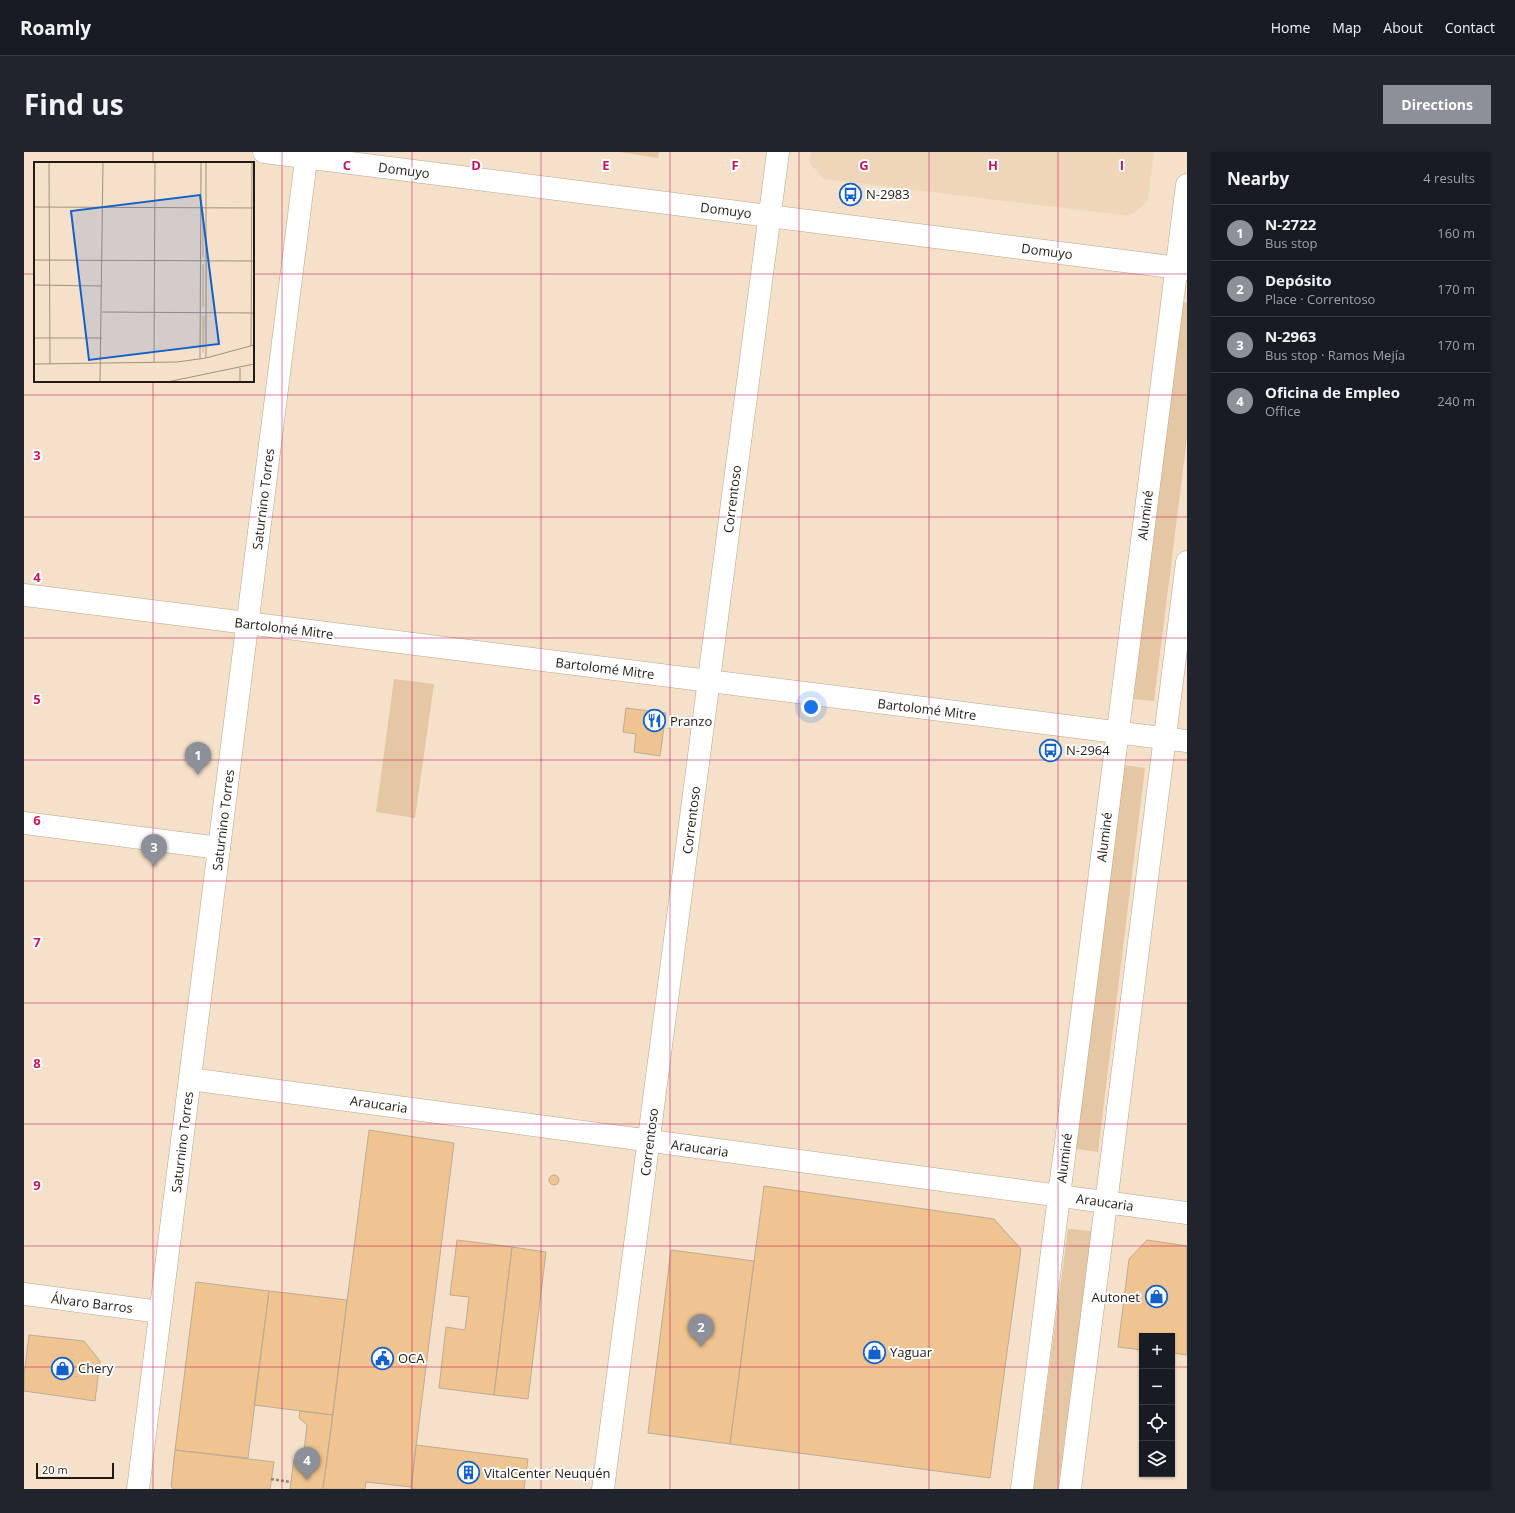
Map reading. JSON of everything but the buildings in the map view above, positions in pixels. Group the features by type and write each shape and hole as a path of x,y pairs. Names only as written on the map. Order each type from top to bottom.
{"street":[{"name":"Domuyo","path":"264,152 307,155 1182,268"},
{"name":"Correntoso","path":"603,1489 778,152"},
{"name":"Saturnino Torres","path":"138,1489 307,155"},
{"name":"Aluminé","path":"1022,1489 1117,732 1182,268 1187,185"},
{"path":"1070,1489 1187,562"},
{"name":"Bartolomé Mitre","path":"24,595 1187,741"},
{"path":"24,823 219,848"},
{"name":"Araucaria","path":"190,1079 1187,1213"},
{"name":"Álvaro Barros","path":"24,1294 160,1312"}],"path":[{"path":"271,1479 291,1482"}],"shaded area":[{"path":"620,152 659,152 658,158"},
{"path":"811,152 1154,152 1148,201 1130,216 824,179 809,162"},
{"path":"1183,302 1187,302 1187,438 1154,701 1133,699"},
{"path":"394,679 434,684 415,818 376,812"},
{"path":"1123,765 1145,768 1098,1152 1076,1149"},
{"path":"1068,1229 1092,1231 1058,1489 1033,1489"}],"place":[{"name":"N-2983","path":"851,194"},
{"name":"Pranzo","path":"655,721"},
{"name":"N-2964","path":"1050,750"},
{"name":"N-2722","path":"198,775"},
{"name":"N-2963","path":"154,867"},
{"name":"Autonet","path":"1156,1297"},
{"name":"Depósito","path":"701,1347"},
{"name":"Yaguar","path":"875,1352"},
{"name":"OCA","path":"383,1358"},
{"name":"Chery","path":"62,1368"},
{"name":"VitalCenter Neuquén","path":"469,1473"},
{"name":"Oficina de Empleo","path":"307,1480"}]}
